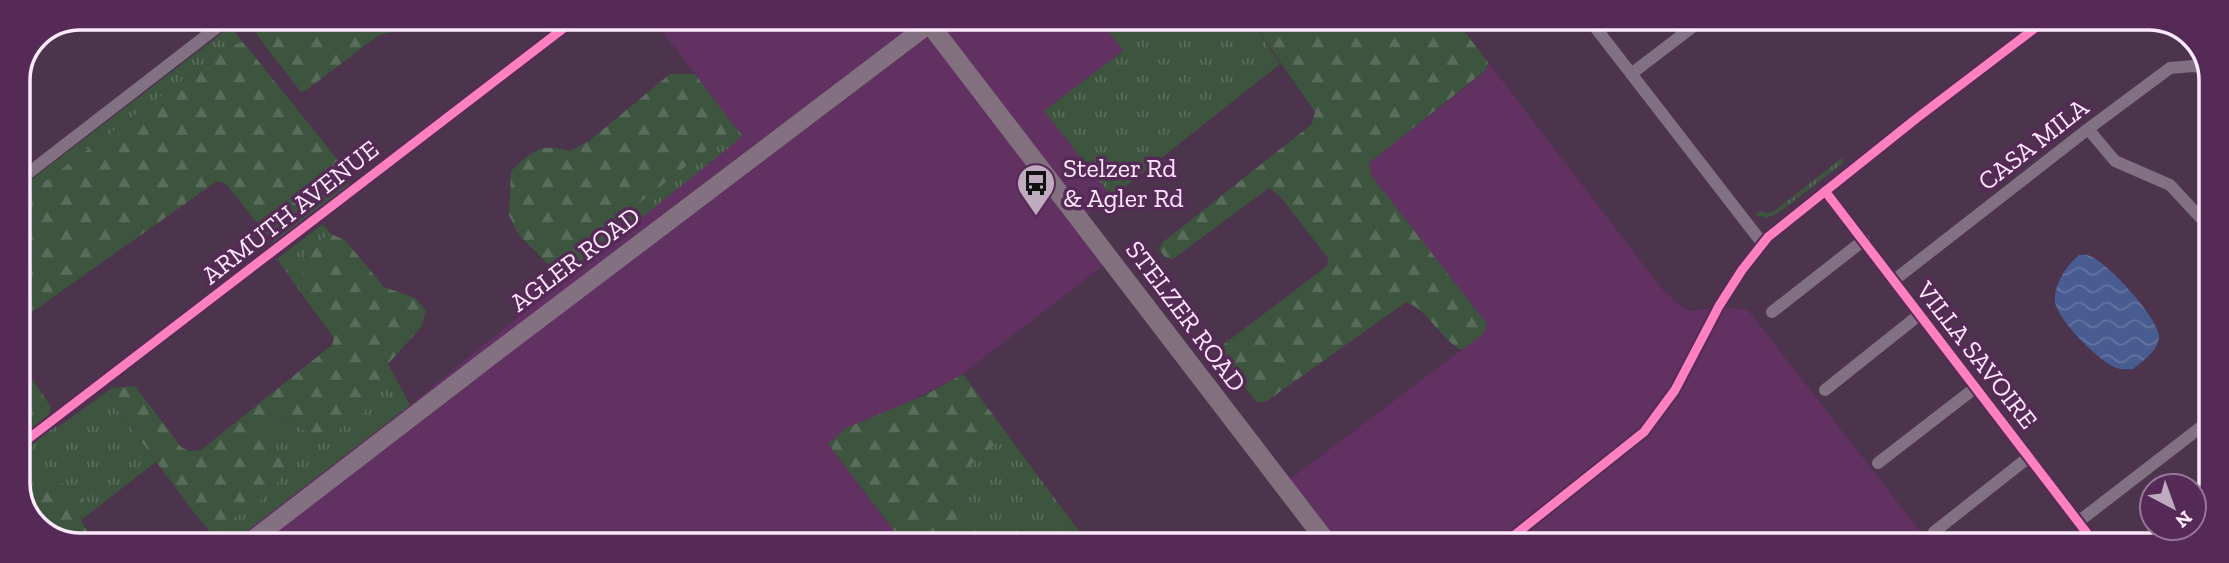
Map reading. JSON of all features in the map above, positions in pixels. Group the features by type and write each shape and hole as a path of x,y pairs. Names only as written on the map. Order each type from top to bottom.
{"main road":[{"name":"AGLER ROAD","path":"261,533 917,30"},
{"name":"STELZER ROAD","path":"938,30 1320,533"}],"street":[{"path":"30,172 213,30"},
{"name":"ARMUTH AVENUE","path":"30,437 561,30"},
{"path":"1597,30 1763,244"},
{"path":"1631,74 1689,30"},
{"path":"1517,533 1644,432 1675,390 1719,306 1768,237 2034,30"},
{"name":"CASA MILA","path":"1893,281 2169,68 2197,68"},
{"path":"2088,129 2115,162 2170,185 2199,216"},
{"name":"VILLA SAVOIRE","path":"1825,191 2087,533"},
{"path":"1772,312 1864,240"},
{"path":"1825,390 1919,315"},
{"path":"1878,463 1975,388"},
{"path":"2078,522 2199,428"},
{"path":"1934,532 2029,457"}],"shaded area":[{"path":"661,30 1108,30 1124,51 1044,111 1112,197 1079,221 1108,262 963,374 828,444 896,533 244,533 410,405 741,135"},
{"path":"1488,62 1663,290 1687,311 1721,307 1748,310 1922,533 1313,533 1278,488 1484,333 1371,175 1369,163 1486,71"}],"green space":[{"path":"226,30 233,30 243,42 229,46 30,192 30,181"},
{"path":"256,30 437,30 379,35 301,92 257,35"},
{"path":"1108,30 1258,30 1280,64 1112,197 1044,111 1123,51"},
{"path":"1258,30 1463,30 1488,62 1486,70 1369,163 1371,175 1487,324 1484,333 1462,350 1447,339 1422,312 1406,302 1267,401 1256,402 1221,354 1224,344 1327,266 1328,258 1280,196 1269,188 1173,259 1165,257 1159,249 1163,242 1312,124 1315,112"},
{"path":"243,42 350,175 348,187 274,244 226,184 217,181 30,313 30,192 229,46"},
{"path":"670,74 695,74 732,123 731,131 554,270 518,234 509,215 511,171 538,150 551,148 570,151 589,141"},
{"path":"732,123 742,135 738,140 566,279 554,270 731,131"},
{"path":"1842,158 1843,163 1778,213 1766,218 1756,215 1758,211 1774,211"},
{"path":"323,224 331,234 308,251 303,264 301,293 277,259"},
{"path":"331,234 345,240 384,287 415,298 426,311 421,327 388,364 370,406 353,422 324,436 315,436 279,416 271,420 269,433 285,465 281,477 256,504 213,527 199,519 111,401 112,388 135,386 181,447 189,451 201,450 332,345 334,338 301,293 302,262 312,245"},
{"path":"388,364 410,405 244,533 211,533 199,519 213,527 285,465 269,433 271,420 278,416 315,436 370,406"},
{"path":"963,374 1004,430 999,441 975,460 967,473 960,503 958,533 896,533 828,444 846,428 925,395"},
{"path":"30,376 51,407 49,415 30,430"},
{"path":"112,388 111,401 156,462 81,520 84,499 30,472 30,430 49,415 57,428"},
{"path":"1004,430 1080,533 958,533 960,503 967,473 975,460 1002,436"},
{"path":"30,472 54,480 84,499 81,520 88,533 70,532 47,521 36,508 31,493"}],"water":[{"path":"2079,255 2090,256 2108,269 2142,305 2157,328 2159,337 2156,347 2133,369 2119,369 2100,358 2071,329 2058,310 2055,295 2059,282 2065,270"}],"cycle path":[{"path":"30,437 561,30"},
{"path":"1517,533 1644,432 1675,390 1719,306 1768,237 2033,30"},
{"path":"1825,191 2087,533"}],"place":[{"name":"Stelzer Rd & Agler Rd","path":"1036,217"}]}
